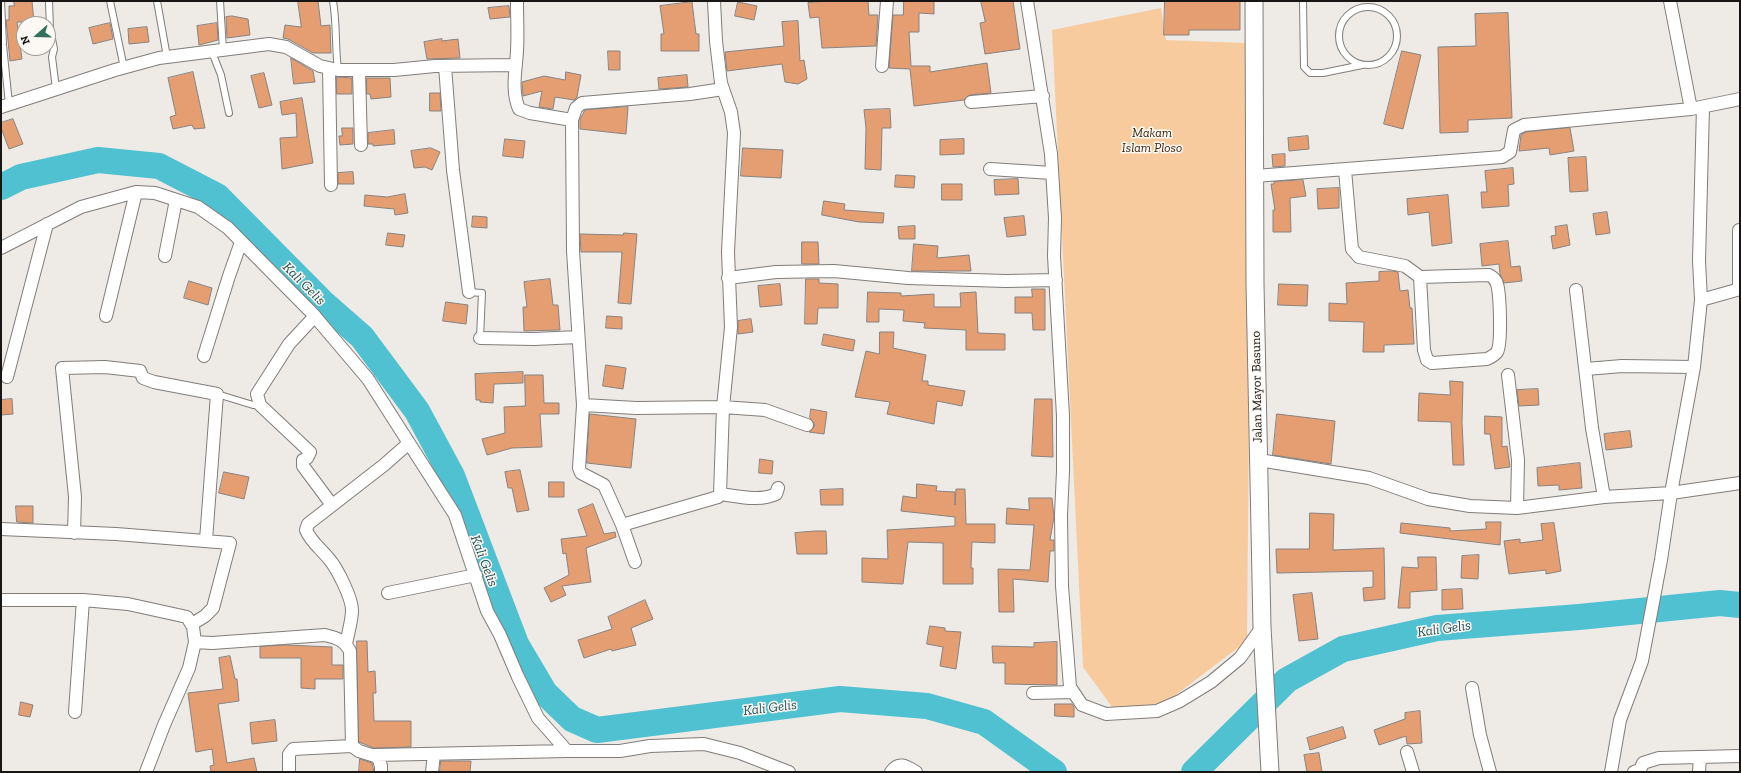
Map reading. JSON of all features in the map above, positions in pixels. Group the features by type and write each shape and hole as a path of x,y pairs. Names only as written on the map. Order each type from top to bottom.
{"main road":[{"name":"Jalan Mayor Basuno","path":"1254,1 1258,460 1262,632 1270,772"}],"street":[{"path":"517,1 514,79 516,102 519,108 530,113 572,120"},
{"path":"622,525 715,499 720,494 723,407 731,327 728,278 729,216 734,166 734,133 731,112 723,89 716,41 714,1"},
{"path":"882,66 887,1"},
{"path":"1026,1 1043,96 1052,173 1063,416 1064,471 1061,515 1062,586 1070,687 1082,705 1106,714 1157,711 1180,701 1211,682 1240,658 1262,632"},
{"path":"1616,772 1611,772 1620,720 1642,661 1661,560 1662,541 1694,367 1701,300 1697,108 1670,1"},
{"path":"5,106 124,68 167,57 269,44 286,47 320,66 333,69 359,71 445,66 515,65"},
{"path":"445,66 453,170 469,292"},
{"path":"331,186 333,69"},
{"path":"359,71 360,145"},
{"path":"635,562 622,525 604,485 581,473 579,468 583,405 572,209 572,120 576,108 582,103 690,94 723,89"},
{"path":"971,102 1043,96"},
{"path":"1255,176 1502,157 1510,152 1514,130 1524,125 1697,108 1740,99"},
{"path":"990,169 1052,173"},
{"path":"1345,170 1352,249 1359,257 1405,266 1420,277 1489,275 1494,278 1498,290 1500,339 1498,351 1494,356 1487,359 1432,363 1427,360 1424,350 1420,277"},
{"path":"106,316 136,192"},
{"path":"1,248 81,207 136,192 155,193 198,207 228,228 315,316 368,379 408,444 455,515 487,611 538,718 567,751"},
{"path":"165,256 176,200"},
{"path":"7,376 47,224"},
{"path":"1701,300 1740,289 1739,230"},
{"path":"204,356 228,276 241,242"},
{"path":"728,278 755,276 776,272 834,271 908,278 1056,280"},
{"path":"1576,290 1592,428 1604,497"},
{"path":"315,316 288,344 257,394 260,405 310,452 307,458 303,460 303,466 332,505"},
{"path":"480,338 534,339 578,337"},
{"path":"1586,369 1622,366 1694,367"},
{"path":"74,533 74,489 62,368 106,367 140,371 143,378 154,382 216,394 206,540"},
{"path":"1508,375 1518,460 1517,508"},
{"path":"583,405 636,408 723,407 766,410 807,426"},
{"path":"346,644 352,617 350,598 330,560 309,537 306,530 308,524 384,465 408,444"},
{"path":"1258,460 1369,478 1428,499 1470,506 1517,508 1604,497 1671,493 1740,483"},
{"path":"720,494 743,497 769,497 776,494 778,488"},
{"path":"1,529 206,540 230,543 213,608 205,616 192,624"},
{"path":"388,593 476,575"},
{"path":"1,600 83,600 128,604 187,617 192,624 195,642 190,668 164,725 146,772"},
{"path":"75,712 83,600"},
{"path":"195,642 212,643 325,635 338,638 346,644 350,652 352,746"},
{"path":"1472,688 1480,735 1490,772"},
{"path":"1033,693 1072,692"},
{"path":"289,772 289,754 293,750 352,746 366,754 375,755 620,751 650,746 704,744 740,753 789,772"},
{"path":"1407,752 1413,772"},
{"path":"432,772 434,754"},
{"path":"375,755 380,761 381,772"},
{"path":"1699,772 1700,756"},
{"path":"1634,772 1640,770 1643,763 1654,758 1740,756"},
{"path":"891,772 896,766 901,765 916,772"}],"lane":[{"path":"2,1 5,106"},
{"path":"49,1 50,29 54,49 52,57 56,89"},
{"path":"110,1 124,68"},
{"path":"157,1 167,57"},
{"path":"220,1 218,51 221,75 229,113"},
{"path":"333,1 336,20 336,54 333,69"},
{"path":"1303,1 1304,67 1310,73 1323,73 1362,65 1377,65 1384,61 1395,50 1397,42 1398,34 1393,19 1387,14 1373,7 1358,8 1345,17 1339,32 1339,40 1344,53 1355,63 1362,65"},
{"path":"469,292 482,293 480,338"},
{"path":"216,394 253,405 260,405"}],"green space":[{"name":"Makam Islam Ploso","path":"1161,8 1166,40 1245,43 1250,304 1247,641 1165,703 1115,711 1083,667 1052,30"}],"building":[{"path":"14,1 32,1 33,16 16,16 16,56 22,56 22,59 10,61 6,20 9,20 9,6 14,6"},
{"path":"298,1 318,1 321,26 330,25 331,53 313,53 288,39 283,38 285,25 301,27"},
{"path":"828,1 868,1 869,15 878,15 876,46 822,48 819,17 810,18 808,3"},
{"path":"904,1 934,1 934,14 919,13 919,32 909,32 911,66 930,66 930,72 987,63 991,93 970,95 964,100 914,106 910,69 889,68 893,15 903,15"},
{"path":"981,1 1013,1 1020,49 985,54 980,23 985,22"},
{"path":"1165,1 1240,1 1240,30 1189,30 1189,35 1164,35"},
{"path":"692,2 696,34 699,34 699,51 661,51 661,34 664,34 660,6"},
{"path":"738,2 757,6 754,20 735,16"},
{"path":"509,6 510,17 490,19 488,8"},
{"path":"1508,13 1512,118 1468,120 1468,132 1440,133 1438,47 1476,46 1475,14"},
{"path":"232,16 248,19 250,35 227,38 226,17"},
{"path":"798,21 800,61 804,60 807,79 798,84 785,82 782,64 727,71 725,52 784,46 782,22"},
{"path":"110,23 113,39 93,44 89,28"},
{"path":"217,23 218,40 199,45 197,26"},
{"path":"147,27 149,42 129,44 128,29"},
{"path":"442,39 442,41 458,39 460,58 427,59 424,42"},
{"path":"608,51 620,51 620,70 609,70"},
{"path":"1402,51 1421,55 1403,129 1384,124"},
{"path":"291,58 313,71 315,82 294,84"},
{"path":"193,72 205,128 194,129 192,125 173,129 170,117 176,115 168,78"},
{"path":"566,72 581,75 577,97 574,100 555,97 553,109 539,107 542,91 523,96 522,82 544,76 565,80"},
{"path":"264,73 272,105 259,108 251,76"},
{"path":"687,75 688,87 659,89 658,78"},
{"path":"337,77 352,78 352,94 337,94"},
{"path":"367,78 390,78 391,97 371,99 370,94 367,94"},
{"path":"430,93 440,93 441,111 430,111"},
{"path":"302,98 313,163 282,169 280,138 297,137 296,113 282,115 280,102"},
{"path":"628,107 626,134 580,129 580,119 585,110"},
{"path":"890,109 891,128 882,128 881,170 865,169 866,128 864,110"},
{"path":"13,119 23,144 9,149 1,128 1,123"},
{"path":"342,128 353,128 353,144 340,145 339,136 342,136"},
{"path":"1570,128 1574,151 1550,155 1549,148 1519,151 1521,135 1526,132"},
{"path":"394,130 395,144 373,146 373,144 368,144 368,133"},
{"path":"1308,136 1309,149 1289,151 1288,138"},
{"path":"505,139 525,141 523,158 503,156"},
{"path":"964,139 964,154 940,155 940,140"},
{"path":"431,148 440,152 432,170 425,167 414,168 411,151"},
{"path":"743,148 783,150 781,178 741,176"},
{"path":"1285,154 1285,166 1273,167 1272,155"},
{"path":"1586,157 1588,191 1570,192 1568,158"},
{"path":"1513,168 1514,184 1508,185 1509,206 1482,208 1481,192 1487,192 1485,171"},
{"path":"353,172 354,184 338,184 338,173"},
{"path":"896,175 915,176 914,188 895,187"},
{"path":"1018,179 1019,194 995,195 994,180"},
{"path":"1303,180 1306,196 1290,198 1291,232 1273,232 1273,210 1275,210 1271,184 1274,184 1274,182"},
{"path":"942,184 962,184 962,200 942,200"},
{"path":"1339,188 1339,208 1318,209 1317,189"},
{"path":"405,194 408,213 395,215 394,209 364,206 365,195 387,197"},
{"path":"1448,195 1452,243 1432,246 1429,212 1408,215 1407,199"},
{"path":"824,201 845,204 844,210 884,213 883,223 859,222 822,215"},
{"path":"1607,212 1610,233 1596,235 1593,214"},
{"path":"473,216 487,217 487,228 472,227"},
{"path":"1024,216 1026,235 1007,237 1004,218"},
{"path":"1567,225 1570,245 1553,249 1551,236 1556,235 1555,227"},
{"path":"915,226 915,239 899,239 898,227"},
{"path":"388,233 405,235 403,247 386,245"},
{"path":"624,233 637,234 631,304 618,303 622,252 581,252 580,234 623,235"},
{"path":"1508,241 1511,267 1520,266 1522,281 1504,283 1500,274 1499,264 1482,266 1480,244"},
{"path":"802,242 818,242 819,264 802,264"},
{"path":"914,244 938,246 937,258 969,255 971,271 912,271"},
{"path":"1379,272 1398,272 1400,291 1408,290 1410,308 1412,308 1414,344 1384,345 1384,352 1363,352 1364,322 1329,321 1329,303 1347,304 1346,283 1379,281"},
{"path":"550,279 553,305 558,305 560,330 524,331 523,307 527,307 524,282"},
{"path":"806,279 819,279 819,283 838,284 838,308 818,308 817,324 805,324"},
{"path":"189,281 212,288 208,305 184,298"},
{"path":"780,284 782,305 760,307 758,286"},
{"path":"1279,284 1308,285 1307,306 1278,305"},
{"path":"1032,289 1045,289 1045,330 1033,330 1032,313 1015,313 1015,297 1032,297"},
{"path":"868,292 901,293 901,296 934,294 934,307 961,307 960,293 976,292 978,333 1005,334 1005,350 966,350 966,330 924,328 925,323 903,321 904,310 879,309 879,322 867,322"},
{"path":"446,302 468,305 466,324 443,321"},
{"path":"607,316 622,317 622,329 606,328"},
{"path":"751,319 753,332 738,334 738,321"},
{"path":"880,332 894,332 893,348 926,355 922,381 928,381 928,385 965,391 962,406 937,401 934,424 887,414 890,402 855,397 866,351 879,354"},
{"path":"824,334 855,340 853,351 822,345"},
{"path":"606,365 626,368 623,389 603,386"},
{"path":"523,372 523,383 494,384 493,403 480,402 480,400 476,400 475,374"},
{"path":"525,375 543,375 544,403 559,403 559,414 540,414 542,447 512,448 487,455 482,439 505,433 504,407 525,406"},
{"path":"1450,381 1463,382 1462,422 1464,465 1453,465 1451,422 1418,421 1419,393 1450,395"},
{"path":"1538,389 1539,405 1519,406 1517,390"},
{"path":"12,399 13,414 1,415 1,400"},
{"path":"1035,399 1052,399 1053,457 1032,456"},
{"path":"811,409 827,412 824,434 809,432 814,427 814,423 810,418"},
{"path":"590,414 636,419 631,468 587,463"},
{"path":"1277,414 1335,421 1331,464 1273,455"},
{"path":"1485,416 1502,417 1502,447 1507,446 1510,467 1495,469 1490,434 1485,434"},
{"path":"1630,431 1632,447 1606,450 1604,434"},
{"path":"760,459 773,461 772,474 759,473"},
{"path":"1580,463 1582,488 1559,490 1559,485 1538,486 1537,468"},
{"path":"520,470 529,510 517,512 512,488 508,488 505,472"},
{"path":"224,472 249,477 244,499 219,493"},
{"path":"549,482 564,482 564,497 549,497"},
{"path":"917,484 937,486 936,491 955,492 955,505 956,489 965,489 966,524 995,524 995,543 972,542 971,568 973,568 973,584 943,584 943,543 908,542 903,584 862,582 862,558 888,559 887,530 955,526 955,517 901,511 903,496 916,498"},
{"path":"843,489 843,505 821,505 820,490"},
{"path":"1029,498 1052,498 1054,517 1050,540 1054,540 1054,551 1050,551 1048,582 1013,579 1014,612 999,612 998,569 1030,570 1034,525 1006,524 1007,508 1029,510"},
{"path":"593,504 604,534 615,532 616,537 586,548 591,582 562,586 566,595 551,602 544,588 569,575 566,553 563,554 561,539 587,536 578,510"},
{"path":"16,506 33,506 33,523 17,522"},
{"path":"1310,513 1334,514 1333,550 1384,548 1385,599 1364,601 1363,588 1373,587 1373,571 1277,573 1276,549 1309,549"},
{"path":"1486,522 1501,522 1500,545 1400,533 1401,523 1450,528 1450,531 1486,529"},
{"path":"1554,523 1561,571 1546,574 1546,570 1509,574 1504,541 1520,539 1520,543 1543,540 1541,524"},
{"path":"826,531 827,554 797,554 795,533"},
{"path":"1479,555 1478,579 1461,578 1462,556"},
{"path":"1418,557 1436,557 1437,590 1410,592 1410,608 1398,608 1402,567 1418,568"},
{"path":"1462,589 1463,609 1442,610 1442,590"},
{"path":"1312,593 1318,639 1299,641 1293,595"},
{"path":"645,600 653,619 631,628 636,645 612,651 611,649 584,658 578,640 612,629 608,617"},
{"path":"930,626 945,628 945,631 961,632 956,669 940,666 943,647 927,644"},
{"path":"357,641 367,641 368,672 375,671 376,693 373,693 374,721 411,721 411,747 374,748 359,742"},
{"path":"1057,642 1057,685 1005,684 1005,663 993,663 992,646 1034,647 1034,643"},
{"path":"285,645 332,647 332,665 343,665 343,679 315,679 315,689 301,688 301,658 260,658 260,647"},
{"path":"230,656 235,679 237,679 239,701 218,704 227,763 254,758 257,772 211,772 210,766 214,765 212,749 196,752 188,693 223,689 219,658"},
{"path":"21,702 33,705 30,717 19,715"},
{"path":"1055,704 1072,704 1074,707 1074,717 1055,716"},
{"path":"1420,711 1422,743 1407,744 1406,736 1379,745 1374,730 1405,719 1405,713"},
{"path":"275,720 277,741 252,744 250,723"},
{"path":"1343,727 1346,738 1310,750 1307,738"},
{"path":"1319,753 1322,772 1307,772 1304,755"},
{"path":"360,759 372,763 374,772 359,772"},
{"path":"441,761 471,761 470,772 440,772"}],"waterway":[{"name":"Kali Gelis","path":"1,187 21,177 98,160 159,166 217,196 322,302 362,337 417,411 452,476 516,644 545,693 572,719 597,730 840,699 927,706 984,722 1054,772"},
{"name":"Kali Gelis","path":"1194,772 1287,680 1343,649 1437,628 1579,617 1720,603 1740,605"}]}
